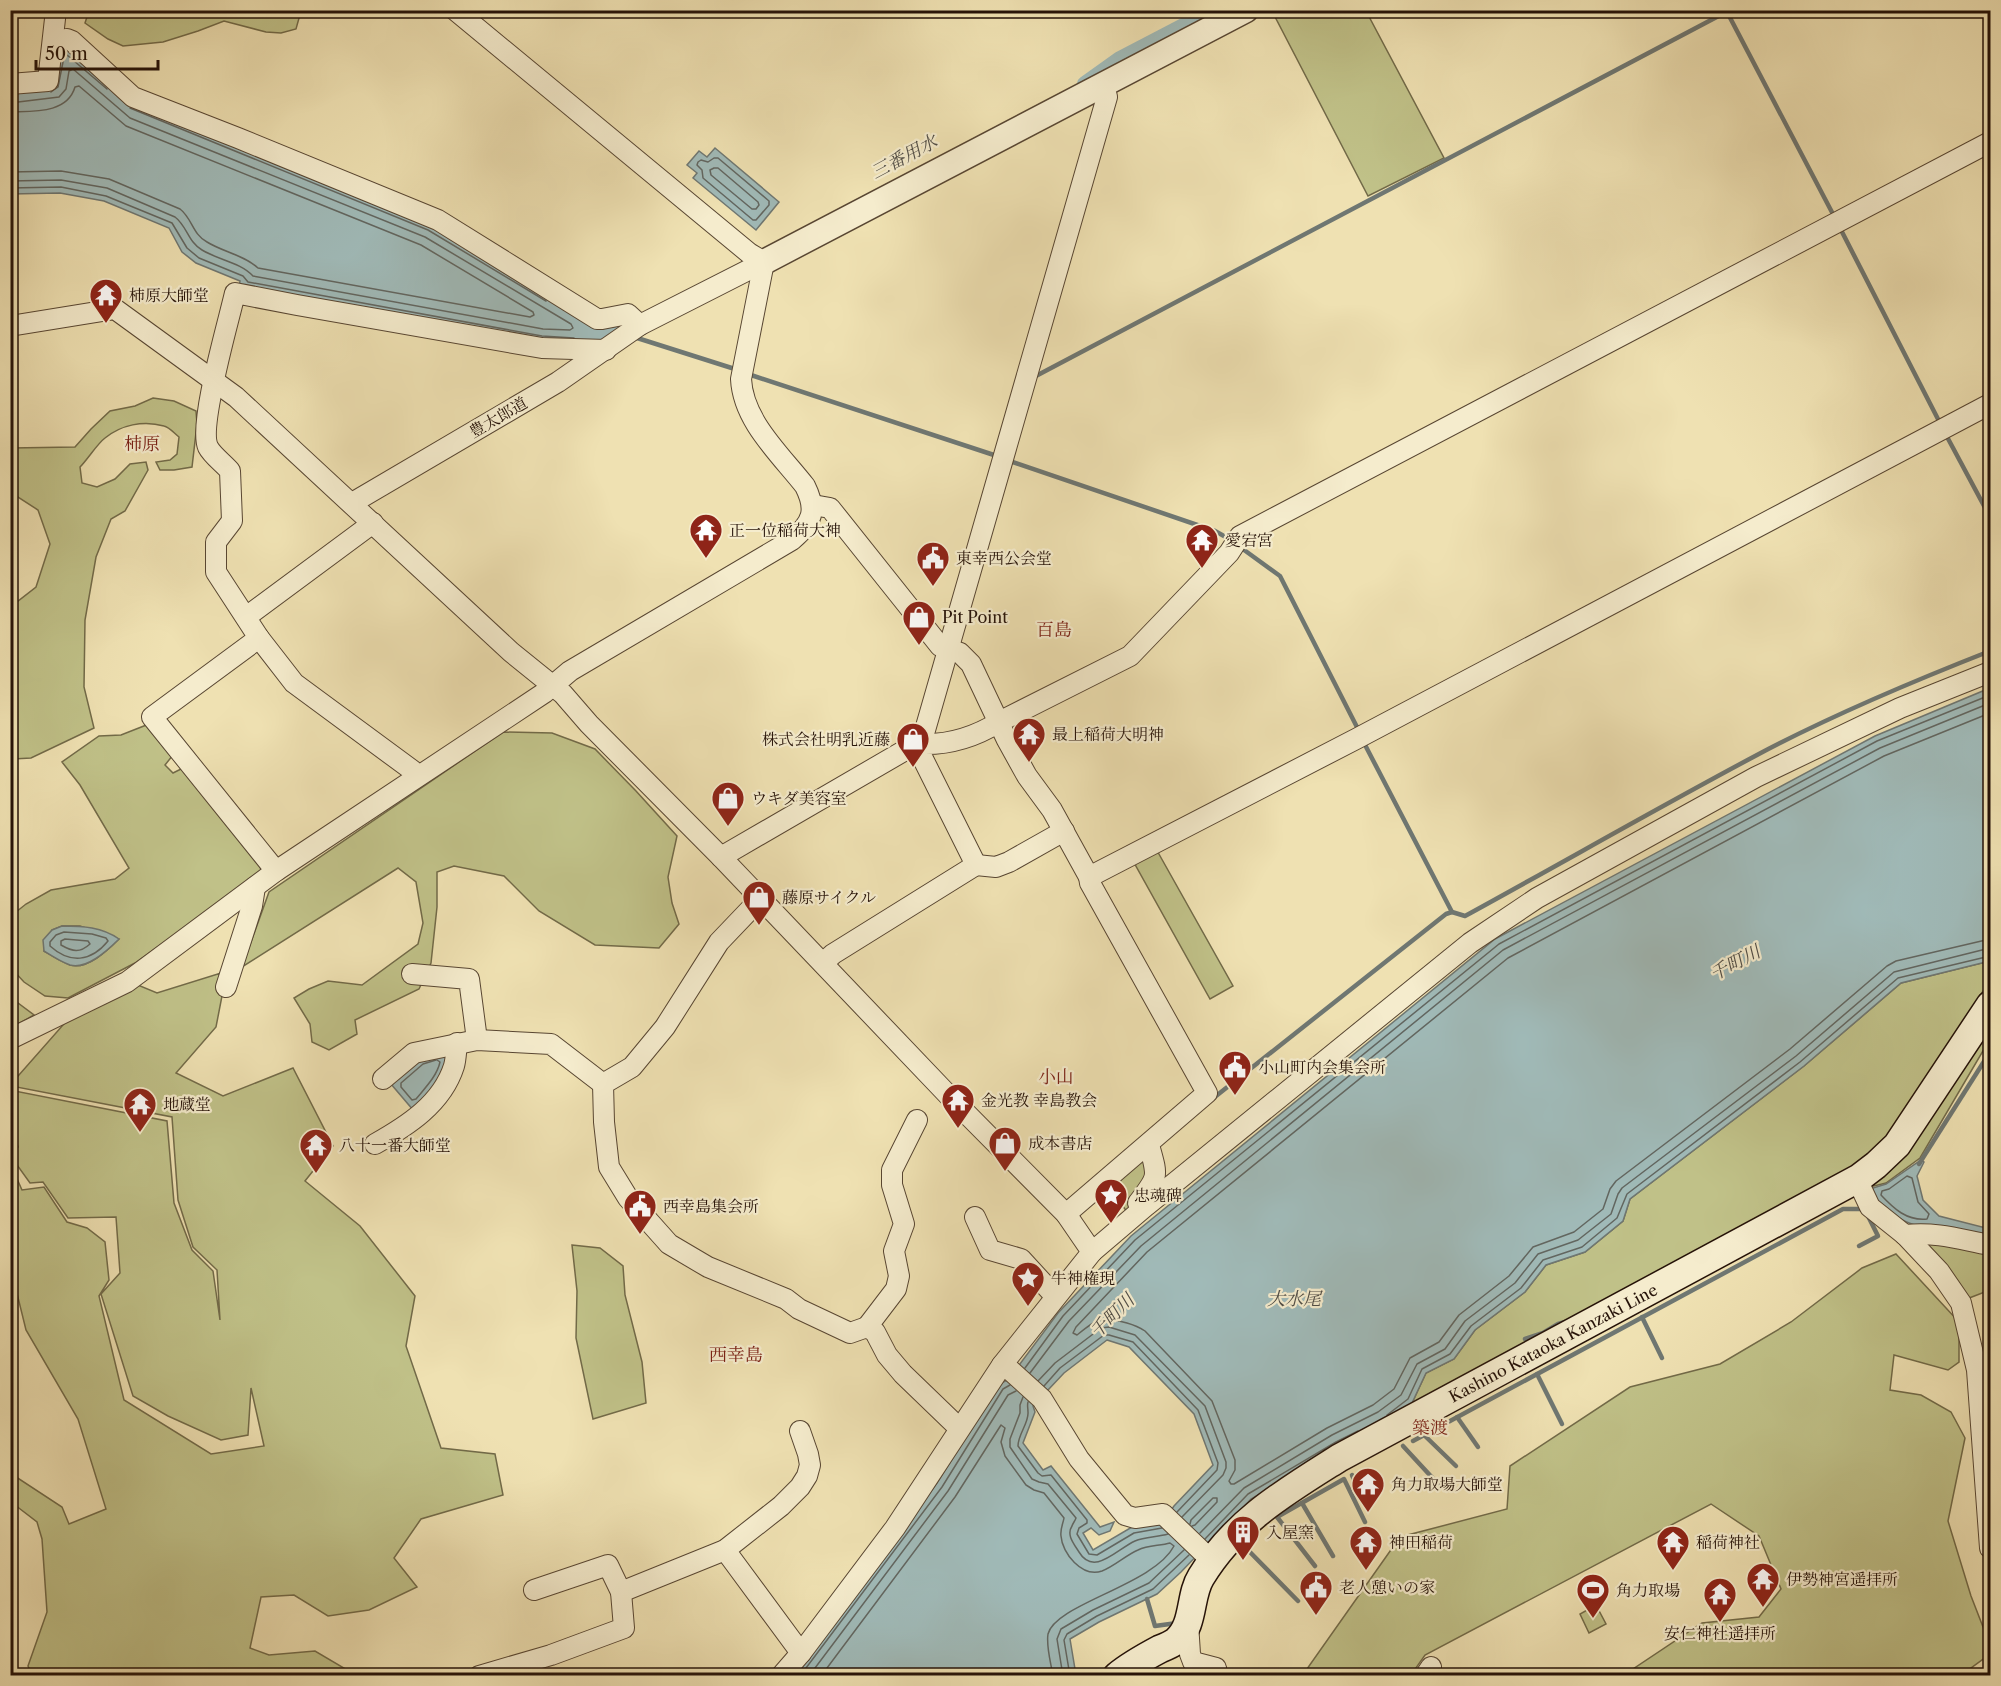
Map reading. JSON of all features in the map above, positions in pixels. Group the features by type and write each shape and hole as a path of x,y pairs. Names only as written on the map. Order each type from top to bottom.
{"main road":[{"name":"Kashino Kataoka Kanzaki Line","path":"1117,1676 1128,1667 1177,1640 1188,1623 1197,1583 1209,1557 1270,1502 1339,1458 1864,1192 1876,1165 1897,1145 1990,1005"}],"street":[{"path":"10,84 48,81 60,40 56,10"},
{"path":"455,10 757,258"},
{"path":"417,776 358,729 294,683 259,638 216,572 216,542 232,521 230,471 208,447 206,430 214,380 236,293 309,308 542,348 628,331 757,258 1104,85 1246,10"},
{"path":"60,40 133,97 438,220 597,319 628,314 628,331"},
{"path":"978,865 922,757 954,652 1004,460 1107,97 1104,85"},
{"path":"721,857 914,745 981,734 999,722 1130,656 1229,553 1240,536 1990,142"},
{"path":"10,1039 127,982 276,871 548,689 570,671 801,533 813,505 805,486 758,426 745,404 742,393 742,373 757,258"},
{"path":"10,326 115,309 236,397 352,503 548,689 563,694 589,724 721,857 950,1097 1066,1214 1092,1252"},
{"name":"豊太郎道","path":"352,503 558,382 628,331"},
{"path":"1089,877 1362,736 1990,404"},
{"path":"813,505 830,508 940,646 954,652 971,664 1006,740 1064,831 1090,883 1207,1093 1066,1214"},
{"path":"246,617 373,524"},
{"path":"259,638 152,717 276,871"},
{"path":"781,1676 896,1528 959,1428 1006,1368 1055,1296 1092,1252 1128,1220 1470,943 1537,898 1756,777 1900,708 1990,672"},
{"path":"823,963 833,954 978,865 996,867 1009,862 1064,831"},
{"path":"226,987 252,906 255,887"},
{"path":"603,1084 632,1067 665,1027 719,942 760,898"},
{"path":"412,974 469,979 477,1040"},
{"path":"383,1079 414,1053 477,1040 551,1044 603,1084"},
{"path":"375,1144 400,1130 424,1112 443,1087 454,1066 457,1043"},
{"path":"603,1084 609,1167 628,1198 669,1244 708,1267 786,1299 799,1309 850,1333 867,1327 896,1289 899,1276 894,1251 904,1224 892,1185 892,1170 917,1120"},
{"path":"1128,1220 1155,1180 1155,1168 1149,1145"},
{"path":"1864,1192 1939,1272 1961,1303 1977,1370 1987,1467 1990,1548"},
{"path":"975,1217 990,1250 1021,1259 1055,1296"},
{"path":"1905,1235 1941,1234 1990,1245"},
{"path":"867,1327 875,1332 888,1355 903,1374 959,1428"},
{"path":"1006,1368 1042,1399 1079,1459 1125,1515 1134,1518 1163,1514 1209,1557"},
{"path":"621,1592 725,1550 781,1506 800,1487 810,1466 800,1431"},
{"path":"725,1550 801,1653"},
{"path":"479,1676 551,1655 624,1628 621,1592 608,1565 534,1590"},
{"path":"1188,1623 1190,1654 1193,1662 1216,1668"}],"green space":[{"path":"89,10 301,11 296,29 281,33 266,32 224,21 163,42 123,46 85,23"},
{"path":"1272,11 1366,11 1444,158 1368,196"},
{"path":"153,398 174,401 196,411 197,424 192,467 160,470 156,462 170,460 177,454 179,437 166,427 156,424 140,424 125,427 105,438 80,467 82,483 97,487 115,479 130,464 146,462 148,470 125,511 111,519 96,557 85,620 84,687 94,728 31,758 13,759 10,755 11,708 17,602 36,587 50,544 38,510 18,497 11,498 11,448 75,447 110,411 135,406"},
{"path":"149,724 173,755 165,765 173,773 183,768 260,862 261,873 135,963 68,998 45,996 24,982 11,968 11,916 26,904 51,890 115,879 129,868 80,785 62,762 99,736 121,735","holes":["62,926 80,926 119,939 97,958 77,966 70,965 44,951 52,930"]},
{"path":"503,732 552,733 595,749 636,791 677,836 668,877 672,903 679,924 659,948 595,945 539,911 504,876 454,866 437,872 437,907 431,963 419,989 355,1020 357,1034 329,1050 312,1042 310,1024 294,998 328,981 362,985 418,944 423,923 416,882 398,868 242,967 269,892"},
{"path":"1155,847 1233,986 1210,999 1132,859"},
{"path":"1990,961 1990,980 1901,1122 1851,1174 1385,1424 1412,1403 1426,1373 1454,1359 1475,1330 1525,1292 1546,1265 1585,1252 1623,1221 1630,1199 1804,1066 1901,983"},
{"path":"221,973 222,996 216,1027 176,1073 223,1096 293,1068 333,1146 305,1181 360,1226 415,1296 406,1346 441,1448 495,1454 503,1495 421,1519 394,1558 417,1587 369,1610 328,1616 294,1595 261,1597 250,1648 269,1655 315,1651 352,1675 32,1675 28,1666 47,1612 42,1539 37,1522 11,1502 11,1468 13,1475 62,1507 69,1524 106,1509 78,1419 26,1330 11,1269 10,1163 22,1190 44,1187 67,1222 87,1228 105,1242 109,1280 99,1296 124,1400 211,1454 264,1446 251,1388 248,1435 221,1440 168,1416 133,1396 101,1294 120,1273 116,1217 68,1218 43,1182 30,1183 12,1158 18,1147 11,1112 15,1091 167,1121 174,1203 192,1250 213,1271 220,1320 217,1270 193,1247 178,1200 172,1117 11,1086 11,1084 70,1017 138,985 157,993"},
{"path":"10,997 34,1015 11,1028 10,1028"},
{"path":"1990,1018 1990,1039 1920,1158 1886,1183 1874,1186 1876,1177"},
{"path":"1146,1154 1149,1185 1127,1212 1108,1185"},
{"path":"1922,1237 1978,1247 1990,1261 1990,1290 1964,1300"},
{"path":"572,1245 600,1248 623,1266 625,1295 642,1362 646,1403 593,1419 576,1338 577,1291"},
{"path":"1896,1254 1959,1322 1959,1362 1948,1370 1894,1355 1890,1390 1921,1395 1951,1412 1965,1438 1948,1521 1971,1596 1990,1645 1990,1654 1967,1671 1967,1675 1624,1675 1702,1623 1759,1617 1781,1589 1759,1536 1711,1504 1425,1655 1411,1675 1302,1676 1400,1537 1507,1509 1510,1466 1630,1387 1720,1364 1791,1322 1862,1268"},
{"name":"角力取場","path":"1596,1605 1606,1624 1589,1633 1580,1614"}],"water":[{"path":"70,48 136,105 431,224 597,324 625,320 631,326 610,342 542,342 239,287 240,281 196,263 182,252 169,228 104,201 60,193 11,194 10,89 53,85 59,50"},
{"path":"715,148 779,202 756,230 693,178 697,173 687,165 699,151 707,157"},
{"name":"大水尾","path":"1990,688 1990,961 1901,983 1804,1066 1630,1199 1623,1221 1585,1252 1546,1265 1525,1292 1475,1330 1454,1359 1426,1373 1412,1403 1385,1424 1339,1447 1251,1499 1157,1594 1070,1639 1076,1675 793,1676 937,1483 999,1384 1008,1380 1058,1313 1131,1236 1495,939 1875,736","holes":["1107,1340 1129,1347 1194,1414 1213,1465 1174,1506 1163,1522 1132,1527 1093,1550 1083,1533 1091,1528 1099,1535 1110,1531 1114,1522 1100,1527 1051,1466 1043,1470 1023,1443 1035,1412 1033,1406 1064,1373"]},
{"path":"62,926 92,928 119,939 90,962 77,966 70,965 44,951 43,940 52,930"},
{"path":"448,1050 444,1069 432,1090 414,1111 391,1084 420,1059"},
{"path":"1921,1160 1924,1162 1917,1176 1923,1200 1939,1216 1990,1229 1990,1240 1930,1230 1915,1225 1888,1211 1878,1201 1865,1207 1860,1192 1886,1184"}],"waterway":[{"name":"三番用水","path":"1085,84 1120,59 1214,10"},
{"path":"1726,10 1835,218"},
{"path":"1034,377 1730,10"},
{"path":"1840,228 1940,423"},
{"path":"634,337 738,370"},
{"path":"748,374 1000,457"},
{"path":"1945,433 1990,517"},
{"path":"1007,460 1215,531 1231,540"},
{"path":"1240,547 1280,576 1360,733"},
{"path":"1363,741 1452,912 1465,916 1785,740 1872,700 1990,651"},
{"path":"1211,1100 1446,914 1452,912"},
{"path":"1919,1164 1990,1052"},
{"path":"1413,1441 1843,1209 1865,1209"},
{"path":"1859,1246 1878,1236 1868,1216"},
{"path":"1642,1317 1662,1358"},
{"path":"1525,1339 1565,1322"},
{"path":"1537,1374 1562,1424"},
{"path":"1457,1417 1478,1447"},
{"path":"1424,1435 1456,1466"},
{"path":"1403,1446 1439,1485"},
{"path":"1352,1475 1358,1489 1365,1486"},
{"path":"1315,1566 1277,1517 1344,1479 1365,1522"},
{"path":"1302,1503 1333,1556"},
{"path":"1244,1546 1298,1601"},
{"path":"1147,1599 1155,1626 1177,1623"}],"place":[{"name":"柿原大師堂","path":"106,324"},
{"name":"正一位稲荷大神","path":"706,559"},
{"name":"愛宕宮","path":"1202,569"},
{"name":"東幸西公会堂","path":"933,587"},
{"name":"Pit Point","path":"919,646"},
{"name":"最上稲荷大明神","path":"1029,763"},
{"name":"株式会社明乳近藤","path":"913,768"},
{"name":"ウキダ美容室","path":"728,827"},
{"name":"藤原サイクル","path":"759,926"},
{"name":"小山町内会集会所","path":"1235,1096"},
{"name":"金光教 幸島教会","path":"958,1129"},
{"name":"地蔵堂","path":"140,1133"},
{"name":"成本書店","path":"1005,1172"},
{"name":"八十一番大師堂","path":"316,1174"},
{"name":"忠魂碑","path":"1111,1224"},
{"name":"西幸島集会所","path":"640,1235"},
{"name":"牛神権現","path":"1028,1307"},
{"name":"角力取場大師堂","path":"1368,1513"},
{"name":"入屋窯","path":"1243,1561"},
{"name":"神田稲荷","path":"1366,1571"},
{"name":"稲荷神社","path":"1673,1571"},
{"name":"伊勢神宮遥拝所","path":"1763,1608"},
{"name":"老人憩いの家","path":"1316,1616"},
{"name":"角力取場","path":"1593,1619"},
{"name":"安仁神社遥拝所","path":"1720,1623"}],"district":[{"name":"柿原","path":"142,444"},
{"name":"百島","path":"1054,630"},
{"name":"小山","path":"1056,1077"},
{"name":"西幸島","path":"736,1355"},
{"name":"築渡","path":"1430,1428"}],"water label":[{"name":"千町川","path":"1735,963"},
{"name":"千町川","path":"1112,1316"}]}
